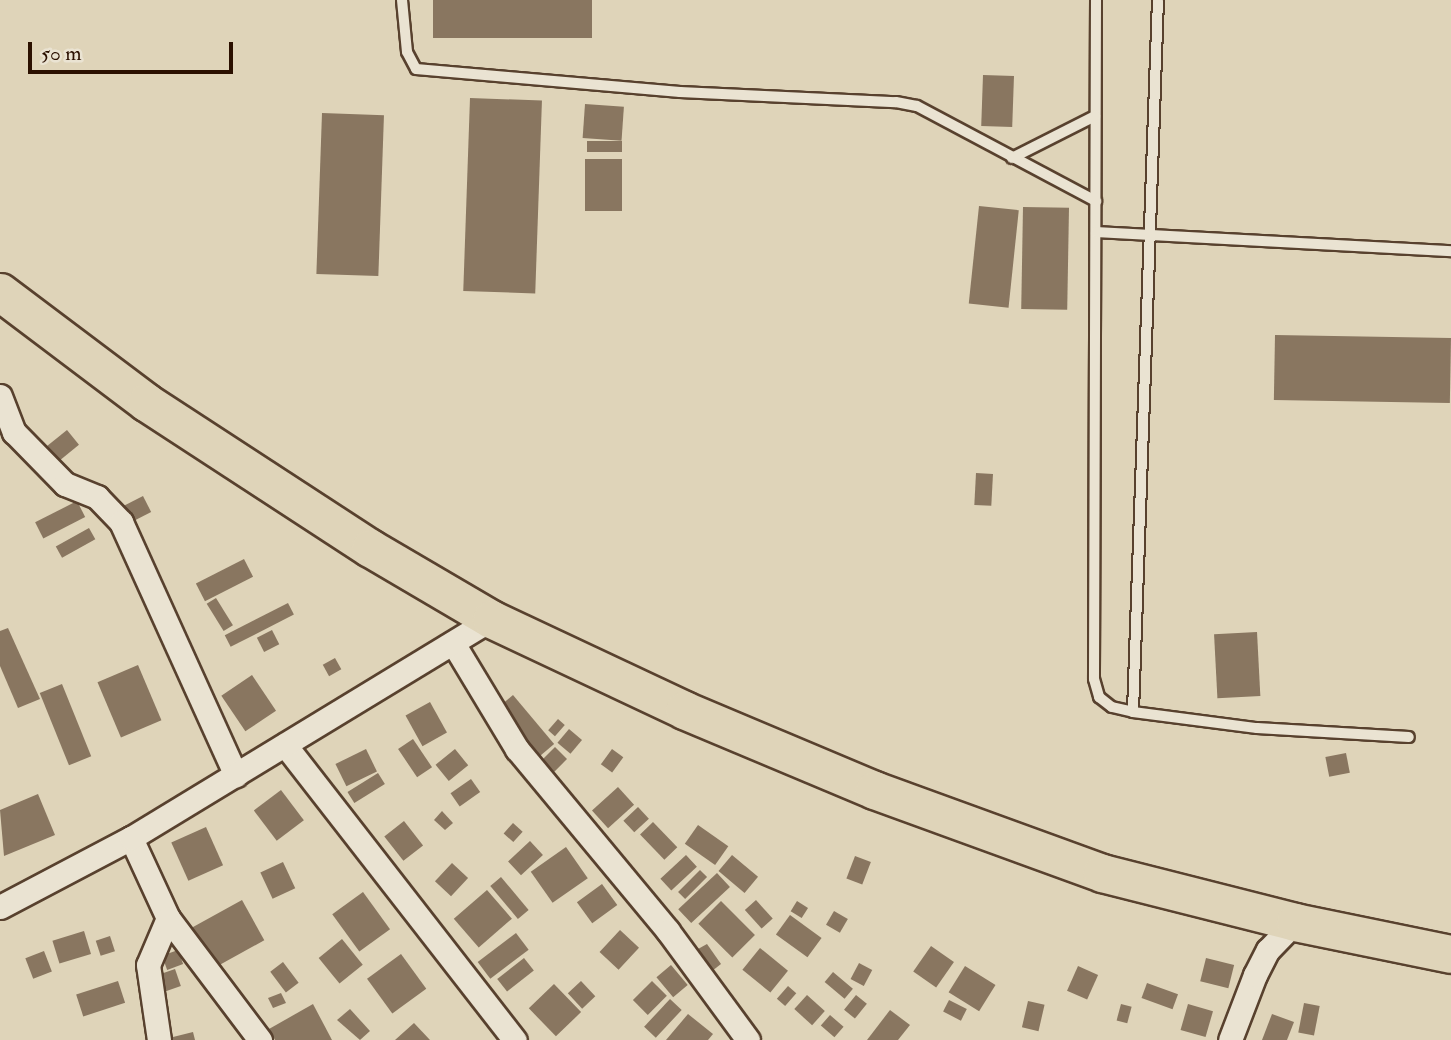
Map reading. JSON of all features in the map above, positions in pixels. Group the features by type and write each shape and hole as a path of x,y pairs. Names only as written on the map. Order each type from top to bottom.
{"highway":[{"path":"0,292 157,409 370,548 491,619 684,710 962,824 1102,873 1295,922 1451,954"}],"street":[{"path":"0,396 14,432 65,484 97,497 121,522 236,775"},
{"path":"0,907 131,838 491,619"},
{"path":"453,643 517,749 668,931 748,1040"},
{"path":"285,745 514,1040"},
{"path":"131,838 168,918 260,1040"},
{"path":"159,1040 148,965 168,918"},
{"path":"1230,1040 1255,975 1268,950 1295,922"}],"lane":[{"path":"402,0 407,52 416,69 680,92 897,102 917,106 1096,201"},
{"path":"1096,0 1094,679 1099,697 1112,707 1133,712 1257,729 1409,737"},
{"path":"1133,712 1147,233 1158,0"},
{"path":"1012,158 1095,116"},
{"path":"1096,232 1451,251"}],"building":[{"path":"433,0 592,0 592,38 433,38"},
{"path":"983,75 1014,76 1012,127 981,126"},
{"path":"470,98 542,101 535,293 463,291"},
{"path":"585,104 624,107 622,141 583,138"},
{"path":"322,113 384,115 378,276 316,274"},
{"path":"587,141 622,141 622,152 587,152"},
{"path":"585,159 622,159 622,211 585,211"},
{"path":"979,206 1019,210 1009,308 969,303"},
{"path":"1023,207 1069,208 1067,310 1021,309"},
{"path":"1275,335 1451,338 1450,403 1274,400"},
{"path":"67,430 79,445 57,462 45,448"},
{"path":"976,473 993,474 991,506 974,505"},
{"path":"143,496 151,512 126,525 118,509"},
{"path":"77,501 85,517 43,538 35,522"},
{"path":"89,528 95,539 62,558 56,546"},
{"path":"244,559 253,577 205,601 196,584"},
{"path":"216,598 233,625 224,631 207,604"},
{"path":"288,603 294,615 231,647 225,635"},
{"path":"8,628 40,699 18,708 0,666 0,631"},
{"path":"272,630 279,644 264,652 257,638"},
{"path":"1257,632 1260,696 1217,698 1214,634"},
{"path":"335,658 341,669 329,676 323,665"},
{"path":"138,665 161,720 121,737 97,682"},
{"path":"252,675 276,711 245,731 221,696"},
{"path":"62,684 91,756 69,765 40,693"},
{"path":"513,695 554,744 537,758 496,709"},
{"path":"430,702 447,733 422,746 406,716"},
{"path":"558,719 565,725 555,736 548,730"},
{"path":"569,729 582,740 570,754 557,743"},
{"path":"413,739 432,767 417,777 398,749"},
{"path":"555,747 567,759 554,772 542,760"},
{"path":"366,749 377,771 346,786 335,764"},
{"path":"455,749 468,765 449,781 436,765"},
{"path":"612,749 623,757 612,773 601,764"},
{"path":"1346,753 1350,773 1329,777 1325,757"},
{"path":"378,773 385,784 354,803 347,792"},
{"path":"471,779 480,792 460,806 451,793"},
{"path":"618,787 634,805 608,828 592,810"},
{"path":"281,790 304,820 277,841 254,810"},
{"path":"38,794 55,835 4,856 0,810"},
{"path":"638,807 649,819 634,832 623,821"},
{"path":"442,811 453,823 445,830 434,820"},
{"path":"404,821 423,845 403,861 384,836"},
{"path":"653,822 677,847 664,860 640,835"},
{"path":"513,823 523,832 513,842 504,833"},
{"path":"698,825 728,846 715,865 685,844"},
{"path":"206,827 223,865 188,881 171,842"},
{"path":"530,841 543,855 521,875 508,861"},
{"path":"566,847 588,878 553,903 531,872"},
{"path":"686,855 697,867 671,891 660,879"},
{"path":"732,855 758,877 745,893 719,871"},
{"path":"855,856 871,862 862,884 846,878"},
{"path":"283,862 295,888 273,899 260,873"},
{"path":"452,863 468,878 451,896 435,881"},
{"path":"700,870 707,877 685,899 678,892"},
{"path":"717,873 730,887 691,923 678,909"},
{"path":"501,877 529,910 518,919 490,886"},
{"path":"602,884 617,905 592,923 577,902"},
{"path":"487,890 512,919 479,948 454,919"},
{"path":"363,892 390,929 359,952 332,914"},
{"path":"242,900 264,940 214,968 191,928"},
{"path":"756,900 773,919 762,929 745,910"},
{"path":"721,901 755,935 732,958 698,924"},
{"path":"797,901 808,908 802,918 791,911"},
{"path":"834,911 848,919 840,933 826,925"},
{"path":"790,915 822,938 807,957 776,934"},
{"path":"620,930 639,948 619,970 600,952"},
{"path":"84,931 91,954 59,964 52,941"},
{"path":"516,933 529,950 490,979 478,962"},
{"path":"110,936 115,951 101,956 96,941"},
{"path":"342,939 363,965 339,984 319,958"},
{"path":"707,944 721,964 712,971 698,949"},
{"path":"931,946 954,962 936,987 913,971"},
{"path":"760,948 788,971 770,992 742,970"},
{"path":"178,950 183,964 167,970 162,956"},
{"path":"44,951 52,972 33,979 25,958"},
{"path":"401,954 426,989 392,1013 367,979"},
{"path":"524,958 534,971 507,992 497,979"},
{"path":"1206,958 1234,965 1228,988 1200,981"},
{"path":"283,962 299,983 286,992 270,972"},
{"path":"859,963 872,970 864,986 851,979"},
{"path":"671,965 688,985 673,997 656,977"},
{"path":"965,966 996,985 979,1011 949,992"},
{"path":"1078,966 1098,975 1087,1000 1067,991"},
{"path":"175,969 181,986 157,994 151,977"},
{"path":"833,972 853,989 845,999 825,982"},
{"path":"118,981 125,1003 83,1016 76,995"},
{"path":"581,981 595,996 582,1009 568,993"},
{"path":"652,981 667,996 648,1015 633,1000"},
{"path":"1147,983 1178,994 1173,1009 1142,998"},
{"path":"554,984 581,1012 556,1036 529,1008"},
{"path":"788,986 796,993 785,1006 777,999"},
{"path":"281,993 286,1003 273,1008 268,998"},
{"path":"807,995 825,1011 812,1025 794,1009"},
{"path":"856,995 867,1004 855,1019 844,1010"},
{"path":"670,999 682,1010 656,1038 644,1027"},
{"path":"949,1000 967,1009 961,1021 943,1012"},
{"path":"1028,1001 1045,1005 1038,1031 1022,1027"},
{"path":"1304,1003 1320,1006 1314,1036 1298,1032"},
{"path":"313,1004 332,1040 275,1040 269,1029"},
{"path":"1121,1004 1132,1007 1127,1023 1117,1020"},
{"path":"1188,1004 1213,1011 1206,1037 1181,1030"},
{"path":"350,1009 370,1031 360,1040 337,1020"},
{"path":"890,1010 910,1025 898,1040 867,1040"},
{"path":"688,1014 713,1034 708,1040 666,1040"},
{"path":"1272,1014 1294,1022 1287,1040 1262,1040"},
{"path":"830,1015 844,1027 834,1037 821,1026"},
{"path":"414,1023 430,1040 395,1040"},
{"path":"193,1032 195,1040 165,1040 165,1039"}]}
